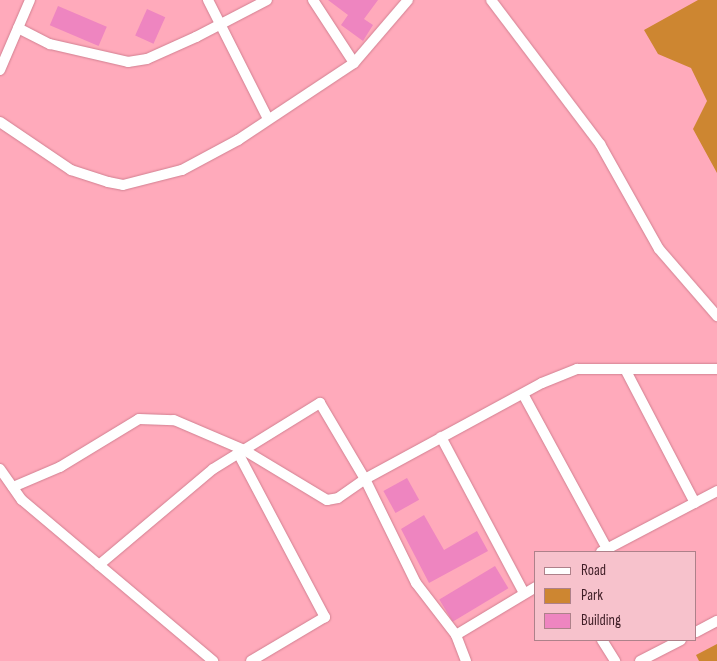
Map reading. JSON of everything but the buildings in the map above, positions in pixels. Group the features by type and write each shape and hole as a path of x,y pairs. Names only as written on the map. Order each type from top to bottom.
{"street":[{"path":"0,70 30,0"},
{"path":"208,0 268,119"},
{"path":"18,28 50,44 128,62 147,59 221,25 267,0"},
{"path":"313,0 354,63"},
{"path":"0,122 71,170 123,185 182,170 268,119 354,63 408,0"},
{"path":"492,0 600,144 659,249 717,316"},
{"path":"13,487 60,467 140,419 174,420 241,451 327,500 338,498 365,480 441,437 523,394 577,369 717,369"},
{"path":"625,369 694,503"},
{"path":"523,394 604,551 717,491"},
{"path":"99,565 213,469 320,403 365,480 416,583 456,635 466,661"},
{"path":"441,437 524,593"},
{"path":"241,451 325,617 251,661"},
{"path":"0,469 13,487 99,565 213,661"},
{"path":"456,635 534,588"},
{"path":"697,631 717,621"},
{"path":"603,641 615,661"},
{"path":"640,661 679,641"}],"green space":[{"path":"698,0 717,0 717,173 693,129 707,101 691,68 658,54 644,30"},
{"path":"717,644 717,661 699,661 696,655"}]}
